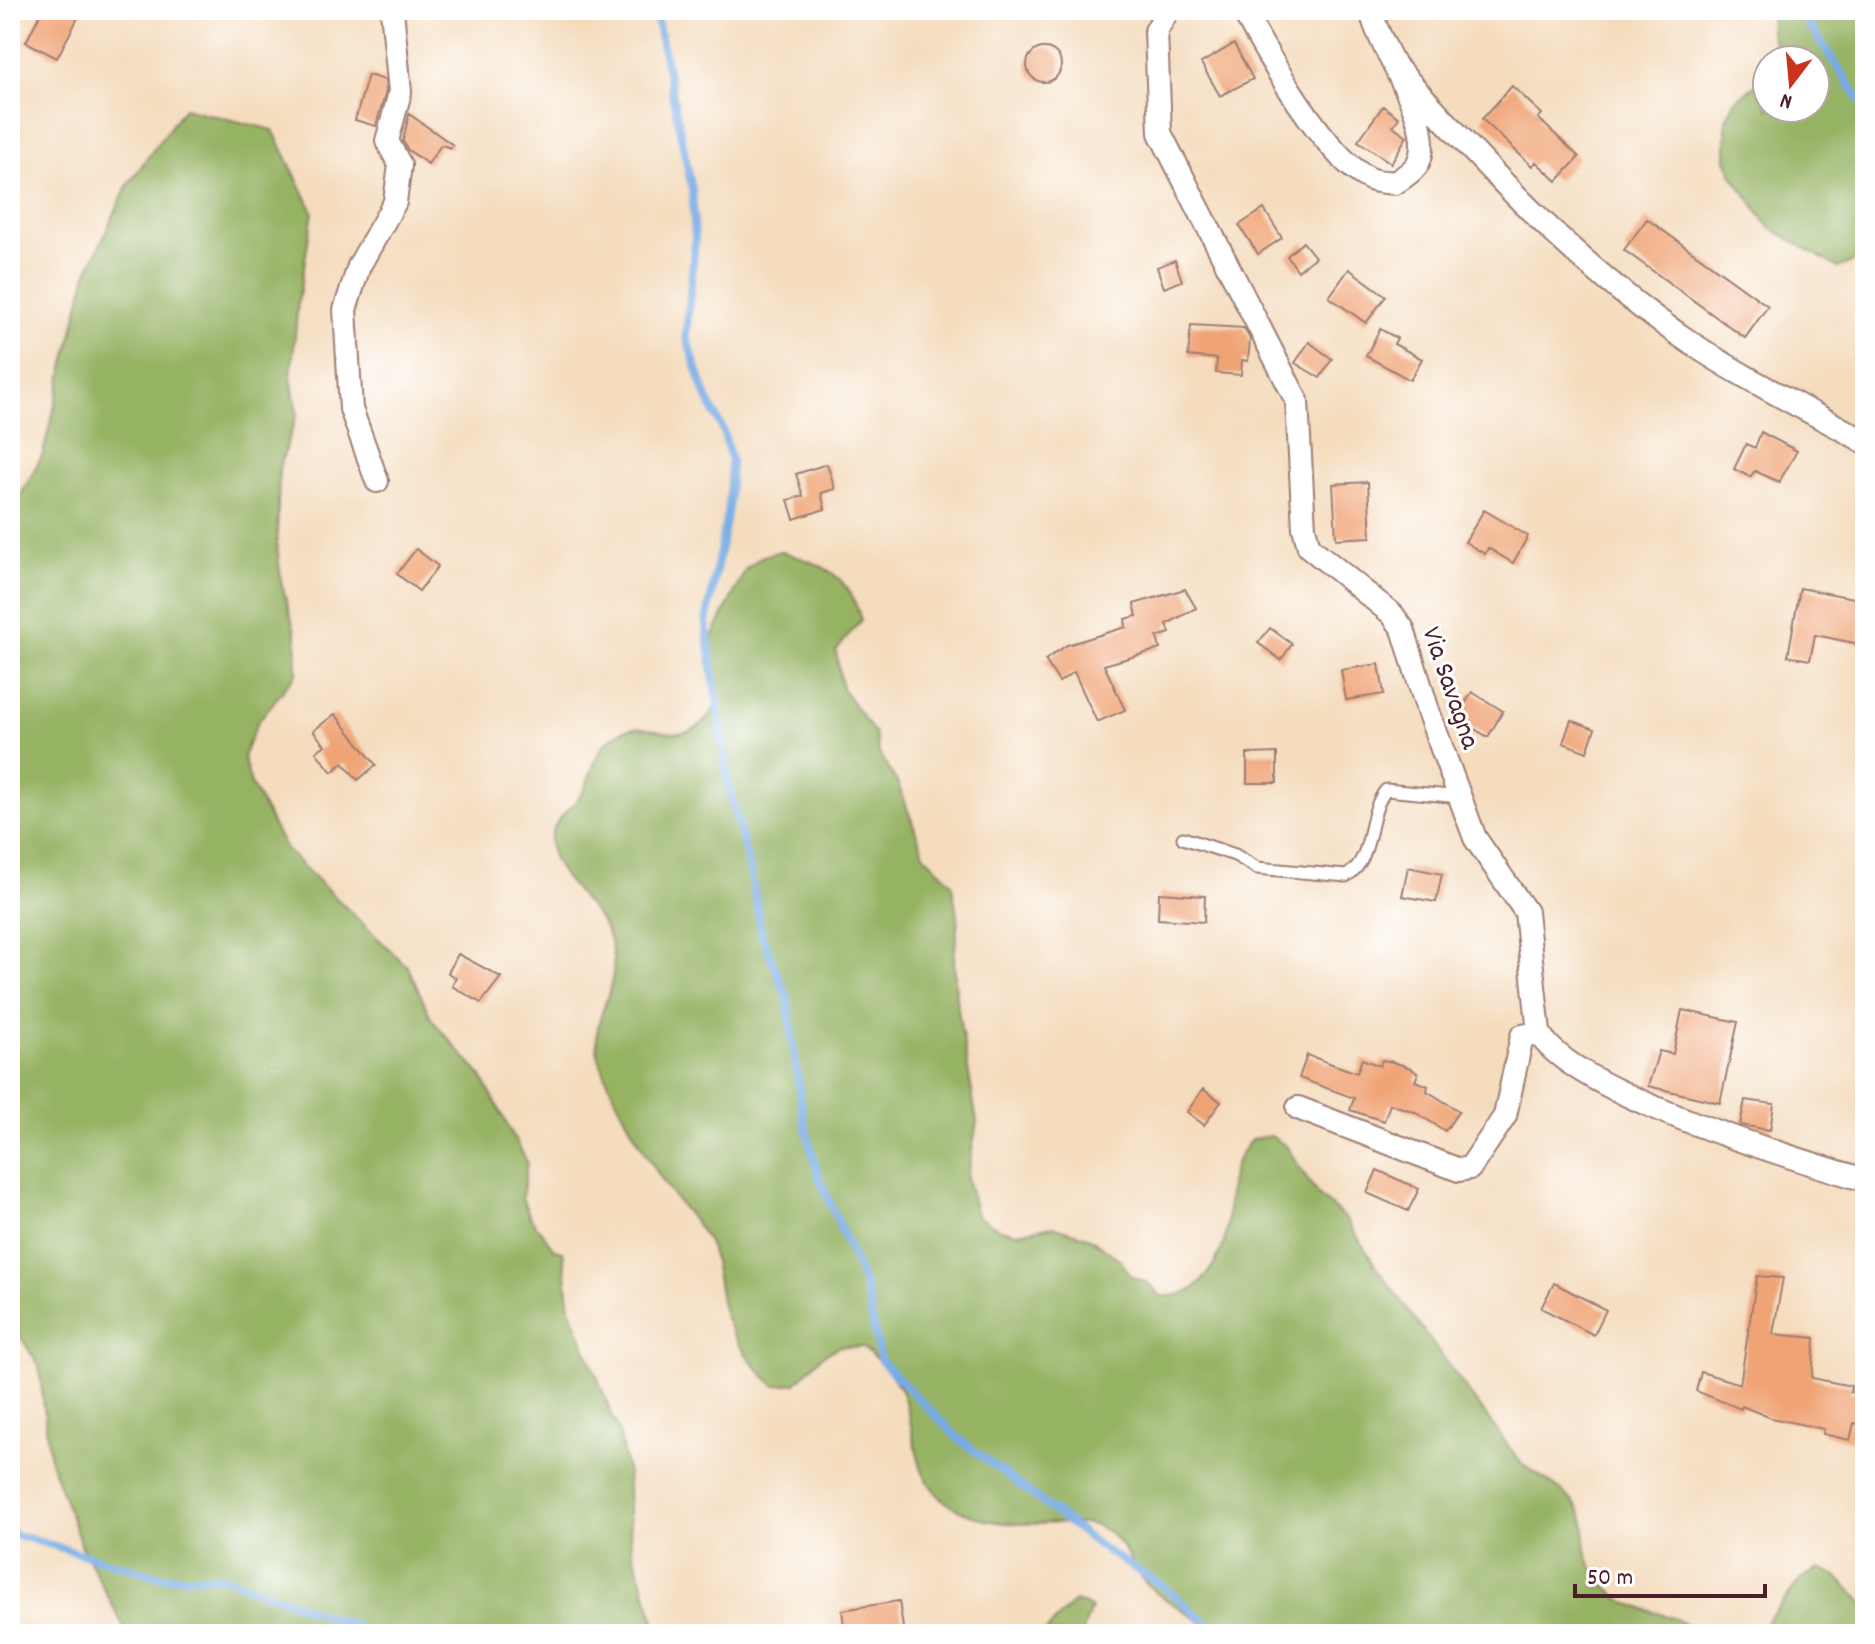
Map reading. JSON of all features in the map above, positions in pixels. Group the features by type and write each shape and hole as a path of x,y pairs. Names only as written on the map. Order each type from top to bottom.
{"street":[{"path":"377,481 351,409 345,310 359,266 395,202 397,190 400,165 387,141 400,92 392,10"},
{"name":"Via Savagna","path":"1168,10 1156,31 1160,133 1297,401 1304,528 1309,547 1392,614 1403,629 1428,711 1475,838 1526,912 1539,1033"},
{"path":"1243,10 1277,74 1335,148 1370,179 1395,183 1418,165 1423,147 1417,121 1371,10"},
{"path":"1395,66 1496,179 1591,268 1692,344 1865,442"},
{"path":"1298,1108 1459,1170 1470,1168 1505,1116 1522,1036 1539,1033 1557,1055 1633,1096 1731,1139 1865,1180"}],"lane":[{"path":"1183,838 1223,850 1257,868 1346,876 1355,871 1362,860 1378,803 1386,790 1461,797"}],"green space":[{"path":"1770,10 1865,10 1865,248 1857,260 1838,268 1769,227 1734,178 1726,159 1726,119 1735,101 1751,89 1751,124 1831,124 1831,44 1775,44"},
{"path":"184,108 273,130 313,212 298,302 291,377 297,414 279,469 277,544 281,581 296,635 297,673 257,723 243,757 251,784 286,850 408,967 432,1020 482,1077 527,1162 522,1198 530,1217 554,1249 563,1251 570,1308 619,1433 627,1471 631,1546 659,1634 124,1634 125,1629 82,1547 50,1460 39,1366 10,1320 10,515 43,454 87,273 127,186"},
{"path":"780,551 832,573 849,591 861,620 836,651 842,688 875,734 879,753 898,784 925,856 952,883 958,922 954,958 956,998 977,1122 967,1178 977,1216 1000,1229 1017,1233 1053,1226 1090,1238 1120,1260 1131,1276 1148,1283 1161,1296 1180,1295 1199,1283 1222,1249 1233,1171 1241,1154 1252,1139 1271,1136 1286,1146 1317,1194 1346,1219 1377,1268 1520,1462 1561,1491 1581,1513 1588,1556 1600,1580 1625,1601 1669,1616 1689,1626 1697,1634 1212,1634 1197,1619 1153,1590 1116,1539 1099,1527 1070,1523 997,1522 962,1512 946,1502 926,1479 899,1386 863,1347 840,1346 822,1356 796,1383 775,1386 757,1368 741,1348 724,1314 707,1240 652,1163 607,1080 597,1048 597,1034 611,984 613,954 601,922 560,870 550,842 554,827 581,795 602,747 608,741 630,729 682,733 695,729 708,718 720,698 708,660 710,641 746,569 761,557"},
{"path":"1819,1569 1836,1576 1865,1604 1865,1634 1743,1634 1765,1624 1802,1578"},
{"path":"1075,1601 1091,1608 1082,1634 1043,1634"}],"building":[{"path":"42,10 82,10 57,58 26,42"},
{"path":"1234,44 1253,79 1220,96 1201,63"},
{"path":"1044,48 1056,53 1061,65 1056,77 1044,82 1032,77 1027,65 1032,53"},
{"path":"368,75 385,80 386,91 376,126 355,120"},
{"path":"1512,86 1542,114 1538,118 1579,157 1557,181 1536,162 1532,166 1482,119"},
{"path":"1383,106 1399,118 1393,126 1407,136 1391,163 1358,141"},
{"path":"409,114 453,145 451,148 441,145 428,164 408,150 403,141"},
{"path":"1264,209 1282,238 1258,254 1239,225"},
{"path":"1647,219 1768,306 1745,338 1624,250"},
{"path":"1303,242 1315,257 1298,271 1287,256"},
{"path":"1175,260 1182,281 1164,288 1157,267"},
{"path":"1349,269 1386,296 1366,323 1329,297"},
{"path":"1191,325 1244,328 1250,339 1248,361 1242,360 1241,375 1216,373 1217,359 1188,356"},
{"path":"1380,329 1397,338 1394,344 1422,359 1410,380 1366,356"},
{"path":"1309,342 1332,359 1320,378 1295,363"},
{"path":"1761,432 1797,451 1779,482 1755,471 1750,477 1734,469 1746,444 1755,448"},
{"path":"827,464 835,489 821,493 825,509 794,519 788,500 803,496 796,474"},
{"path":"1368,482 1371,537 1336,539 1333,484"},
{"path":"1484,510 1528,536 1513,563 1488,548 1485,554 1465,542"},
{"path":"416,549 438,566 419,591 397,574"},
{"path":"1800,588 1865,600 1859,644 1815,635 1810,660 1788,656"},
{"path":"1185,589 1196,608 1167,624 1170,633 1157,637 1160,649 1104,665 1125,710 1097,722 1074,672 1059,682 1045,660 1067,645 1126,627 1125,619 1137,616 1134,604"},
{"path":"1270,628 1292,644 1281,660 1258,643"},
{"path":"1379,664 1384,694 1346,700 1341,670"},
{"path":"1472,692 1503,711 1488,737 1456,718"},
{"path":"335,714 376,765 358,780 343,763 332,772 316,752 325,745 313,731"},
{"path":"1571,720 1595,729 1587,752 1563,743"},
{"path":"1277,753 1277,783 1247,783 1247,754"},
{"path":"1408,867 1442,874 1436,902 1402,896"},
{"path":"1159,893 1205,896 1204,922 1158,919"},
{"path":"458,954 501,977 481,1003 452,986 456,978 448,973"},
{"path":"1682,1010 1738,1022 1720,1103 1648,1086 1659,1051 1673,1054"},
{"path":"1307,1055 1357,1073 1362,1059 1380,1066 1382,1060 1411,1068 1418,1074 1415,1081 1428,1086 1427,1091 1459,1111 1445,1131 1415,1112 1390,1104 1384,1121 1350,1110 1354,1098 1299,1078"},
{"path":"1203,1089 1221,1102 1204,1125 1187,1112"},
{"path":"1745,1100 1774,1104 1770,1130 1740,1125"},
{"path":"1377,1170 1419,1189 1408,1211 1367,1193"},
{"path":"1757,1276 1783,1278 1773,1334 1815,1338 1812,1378 1851,1386 1850,1392 1865,1395 1862,1425 1854,1423 1850,1440 1823,1434 1824,1429 1771,1418 1742,1406 1741,1409 1696,1391 1701,1372 1740,1384"},
{"path":"1554,1283 1606,1310 1594,1335 1541,1308"},
{"path":"899,1601 904,1634 845,1634 842,1610"}],"waterway":[{"path":"655,10 692,189 695,240 686,336 706,396 723,430 731,460 729,504 706,623 729,788 751,875 762,936 787,997 803,1117 818,1174 865,1287 881,1361 959,1439 1102,1548 1164,1587 1220,1634"},
{"path":"1799,10 1865,107"},
{"path":"10,1533 161,1577 224,1577 375,1634"}]}
